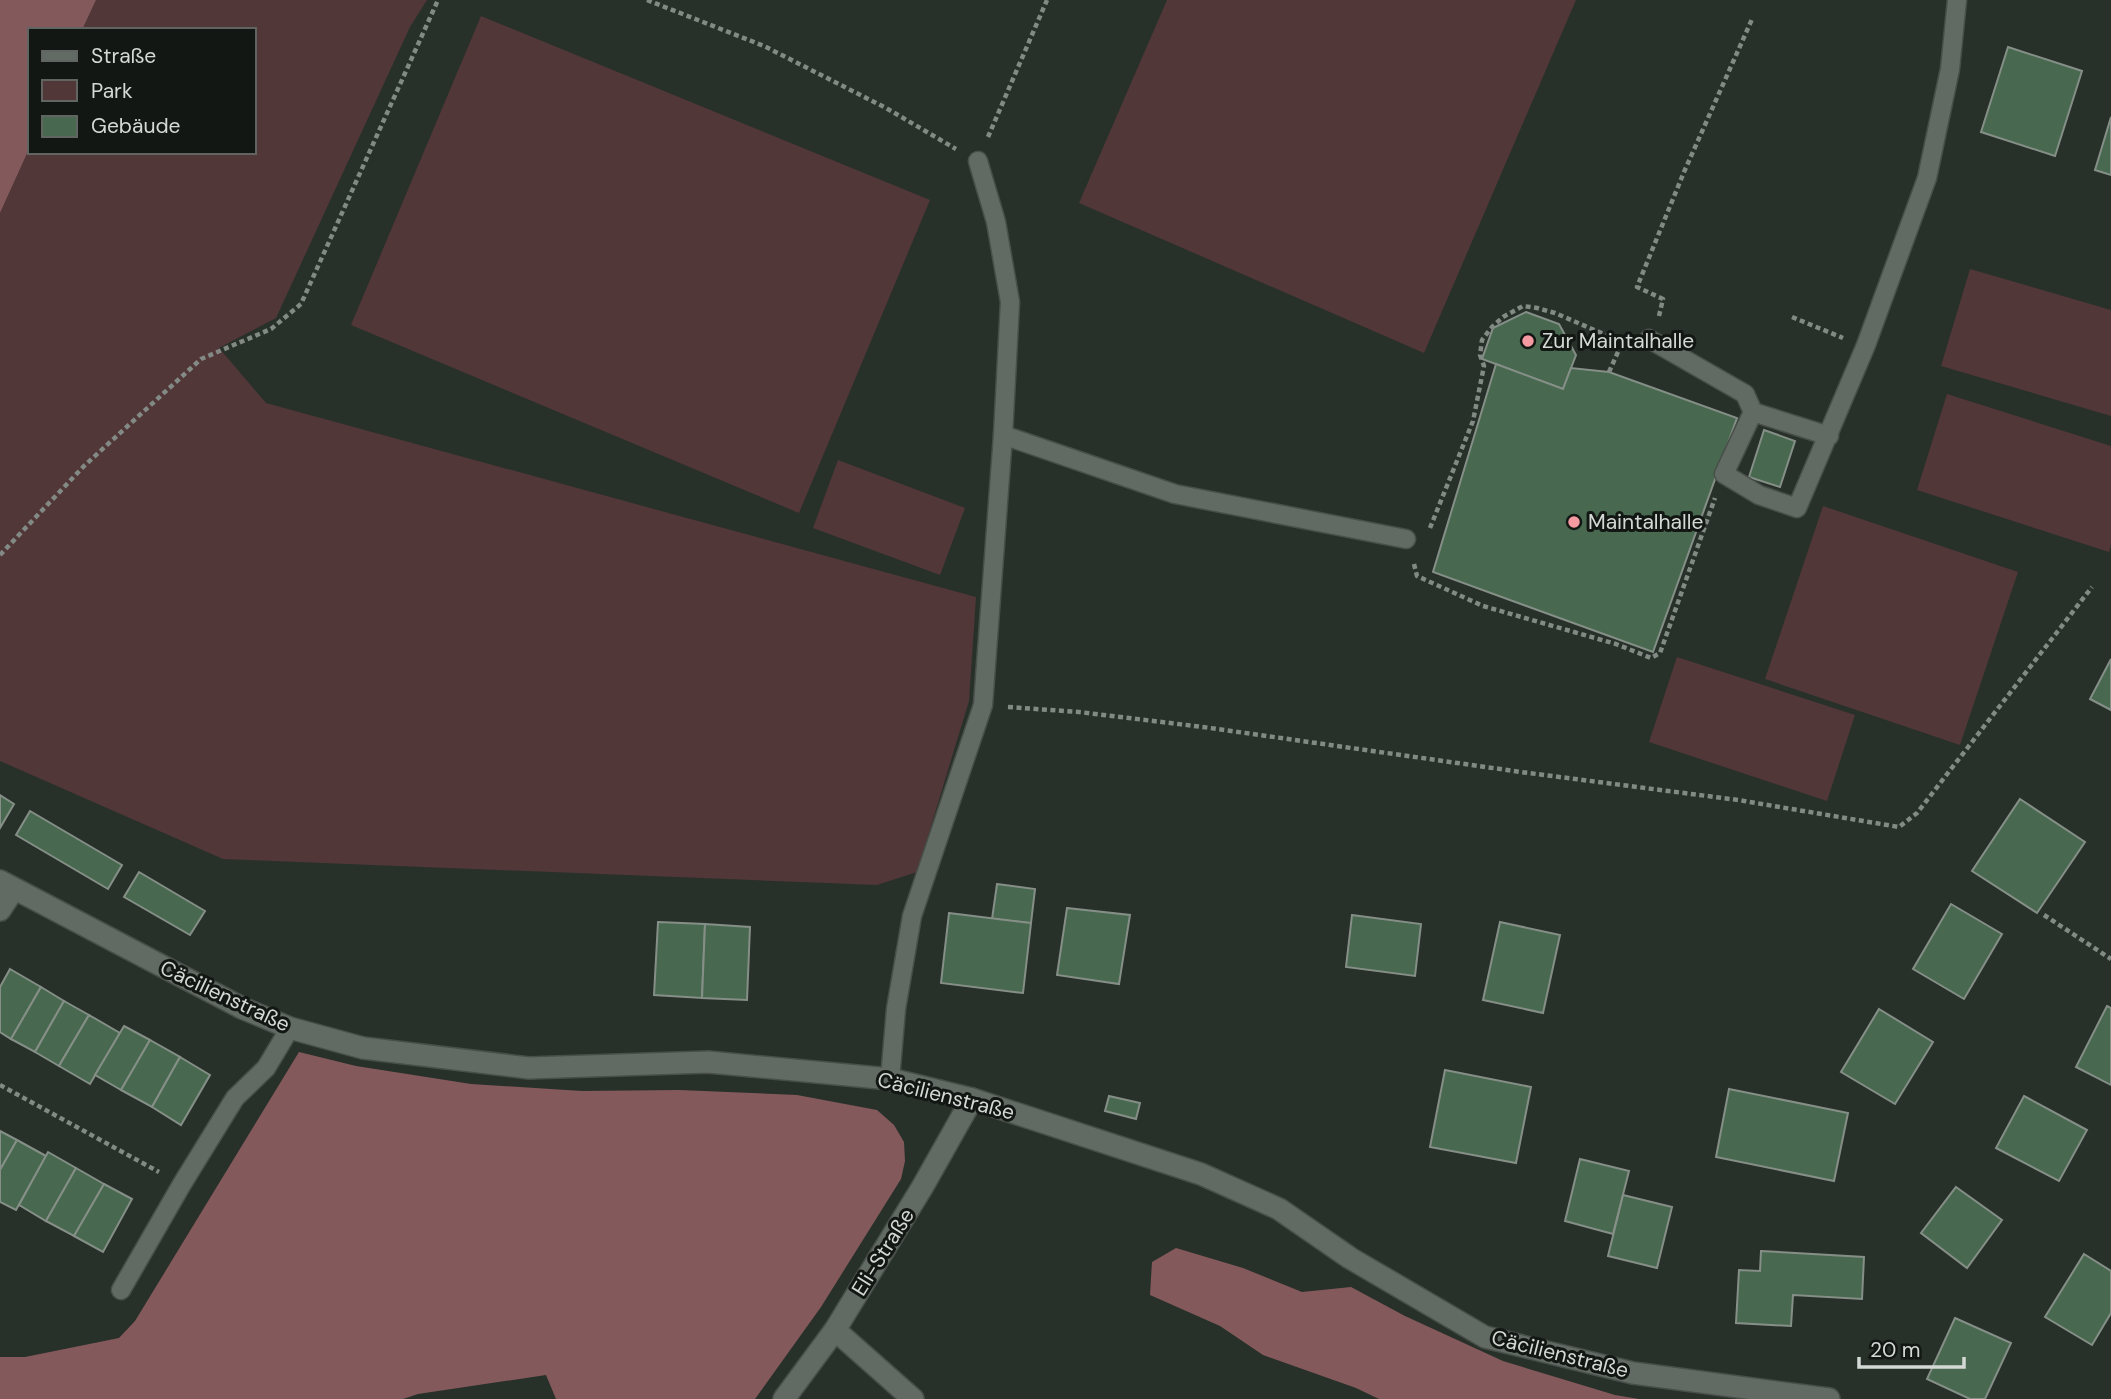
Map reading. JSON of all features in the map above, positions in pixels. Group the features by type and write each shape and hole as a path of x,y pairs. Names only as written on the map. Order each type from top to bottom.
{"street":[{"name":"Cäcilienstraße","path":"7,885 242,1008 290,1028 362,1048 528,1068 708,1062 890,1079 972,1099 1201,1174 1279,1209 1350,1258 1485,1337 1633,1373 1826,1398"},
{"path":"0,910 7,885"},
{"name":"Eli-Straße","path":"784,1399 835,1330 917,1197 972,1099"},
{"path":"835,1330 913,1399"}],"lane":[{"path":"1753,412 1724,474 1759,495 1797,508 1866,345 1927,178 1950,69 1957,0"},
{"path":"890,1079 896,1009 912,916 983,705 1010,302 996,222 978,161"},
{"path":"1649,338 1745,394 1753,412 1829,436"},
{"path":"1003,435 1175,494 1406,539"},
{"path":"121,1290 235,1098 266,1068 290,1028"}],"path":[{"path":"0,555 84,466 201,359 271,329 301,304 438,0"},
{"path":"647,0 764,46 886,108 978,161 1047,0"},
{"path":"1663,299 1637,288 1655,240 1753,17"},
{"path":"1622,342 1555,313 1523,306 1503,317 1492,327 1482,340 1480,355 1484,366 1473,421 1429,532 1406,539 1418,576 1483,606 1651,658 1660,653 1724,474"},
{"path":"1792,317 1866,345"},
{"path":"983,705 1079,712 1203,727 1738,800 1899,827 1917,813 2092,587"},
{"path":"2044,915 2111,959"},
{"path":"0,1085 182,1184"}],"green space":[{"path":"96,0 427,0 410,27 276,318 219,348 266,403 976,597 969,701 917,872 877,885 223,859 0,761 0,213 28,151 28,154 256,154 256,28 83,28"},
{"path":"1167,0 1576,0 1424,353 1079,203"},
{"path":"481,16 930,200 799,513 351,325"},
{"path":"1970,269 2111,310 2111,416 1941,366"},
{"path":"1947,394 2111,446 2109,552 1917,490"},
{"path":"838,460 965,508 940,575 813,528"},
{"path":"1823,506 2018,572 1960,745 1765,679"},
{"path":"1677,657 1855,715 1827,801 1649,742"}],"shaded area":[{"path":"0,0 96,0 83,28 28,28 28,151 0,213"},
{"path":"299,1052 356,1066 471,1084 582,1091 679,1090 797,1095 877,1110 894,1125 904,1142 905,1161 901,1179 821,1307 755,1399 556,1399 546,1375 418,1394 403,1399 0,1399 0,1357 25,1357 119,1338 135,1321"},
{"path":"1176,1248 1243,1268 1302,1292 1351,1287 1405,1316 1503,1361 1615,1395 1639,1399 1379,1399 1356,1388 1263,1355 1220,1326 1150,1295 1152,1262"}],"building":[{"path":"2008,47 2082,71 2055,156 1981,132"},
{"path":"2111,117 2111,175 2095,170"},
{"name":"Zur Maintalhalle","path":"1526,312 1559,324 1576,355 1563,389 1482,359 1493,328"},
{"name":"Maintalhalle","path":"1496,364 1563,389 1571,368 1609,372 1737,418 1653,652 1433,572"},
{"path":"1764,430 1795,441 1780,487 1749,477"},
{"path":"2111,659 2111,710 2090,699"},
{"path":"0,795 14,804 0,828"},
{"path":"2020,799 2085,842 2037,913 1972,871"},
{"path":"30,811 122,865 108,889 16,835"},
{"path":"139,872 205,911 190,935 124,897"},
{"path":"997,884 1035,889 1031,923 992,919"},
{"path":"1951,904 2002,934 1964,999 1913,969"},
{"path":"1067,908 1130,915 1119,984 1057,975"},
{"path":"949,913 1031,923 1023,993 941,983"},
{"path":"1352,915 1421,924 1415,976 1346,967"},
{"path":"658,922 705,924 702,998 654,995"},
{"path":"1500,922 1560,935 1543,1013 1483,1000"},
{"path":"705,924 750,927 747,1000 702,998"},
{"path":"10,969 41,987 11,1039 0,1032 0,987"},
{"path":"41,987 64,1001 35,1052 11,1039"},
{"path":"64,1001 89,1015 59,1066 35,1052"},
{"path":"2107,1006 2111,1008 2111,1085 2076,1067"},
{"path":"1879,1009 1933,1042 1895,1104 1841,1072"},
{"path":"89,1015 120,1033 90,1084 59,1066"},
{"path":"124,1026 150,1040 121,1090 95,1075"},
{"path":"150,1040 180,1057 152,1107 121,1090"},
{"path":"180,1057 210,1075 181,1125 152,1107"},
{"path":"1445,1070 1531,1087 1516,1163 1430,1147"},
{"path":"1729,1089 1848,1113 1834,1181 1716,1157"},
{"path":"1109,1096 1140,1103 1136,1119 1105,1111"},
{"path":"2024,1096 2087,1130 2059,1181 1996,1148"},
{"path":"0,1131 17,1140 0,1170"},
{"path":"17,1140 46,1156 16,1210 0,1202 0,1170"},
{"path":"48,1152 76,1168 46,1221 19,1205"},
{"path":"1580,1159 1629,1171 1613,1234 1565,1221"},
{"path":"76,1168 104,1184 74,1236 46,1221"},
{"path":"104,1184 132,1199 103,1252 74,1236"},
{"path":"1956,1187 2002,1220 1967,1268 1921,1233"},
{"path":"1623,1195 1672,1207 1657,1268 1608,1256"},
{"path":"1761,1251 1864,1257 1862,1299 1793,1295 1791,1326 1736,1323 1739,1270 1760,1271"},
{"path":"2084,1254 2111,1271 2111,1313 2092,1345 2045,1317"},
{"path":"1955,1318 2011,1343 1985,1399 1970,1399 1927,1379"}],"place":[{"name":"Zur Maintalhalle","path":"1528,341"},
{"name":"Maintalhalle","path":"1574,522"}]}
